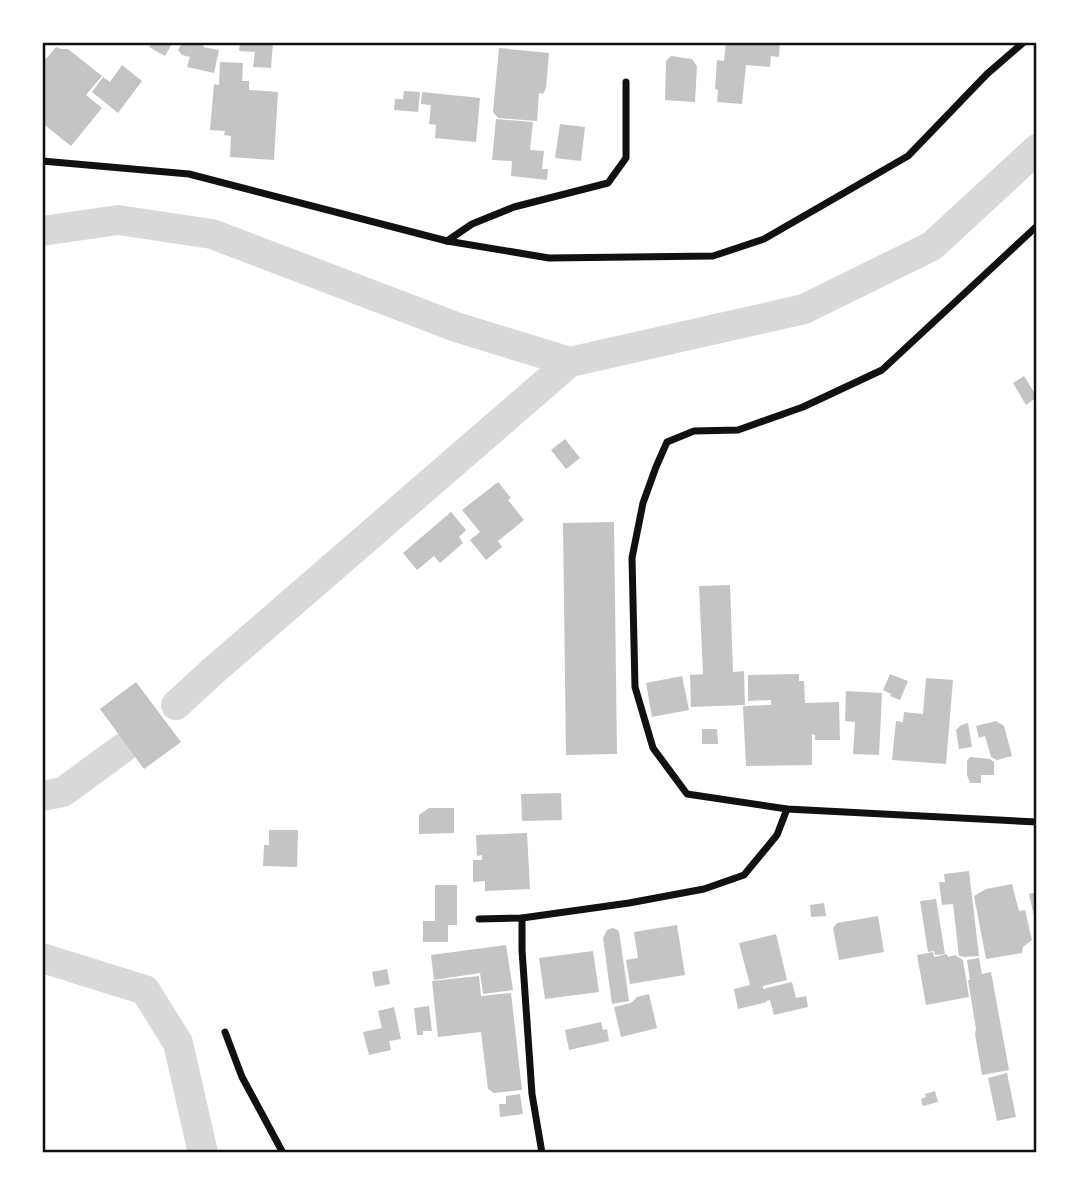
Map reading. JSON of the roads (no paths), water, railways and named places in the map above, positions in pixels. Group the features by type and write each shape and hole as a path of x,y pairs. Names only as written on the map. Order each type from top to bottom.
{"street":[{"path":"42,161 189,174 447,241 549,258 713,256 764,239 908,156 988,74 1024,42"},
{"path":"447,241 472,224 514,207 608,183 626,158 626,82"},
{"path":"1037,226 882,370 803,407 738,430 694,432 667,442 643,503 632,558 635,687 653,748 687,794 787,810 1037,822"},
{"path":"479,919 522,918 629,903 704,889 744,875 777,835 787,810"},
{"path":"522,918 532,1094 542,1153"},
{"path":"225,1032 242,1077 283,1153"}],"waterway":[{"path":"176,705 570,362 804,309 932,246 1037,149"},
{"path":"42,231 118,220 212,234 456,327 570,362"},
{"path":"42,796 63,792 123,748"},
{"path":"42,958 145,990 178,1043 203,1153"}]}
